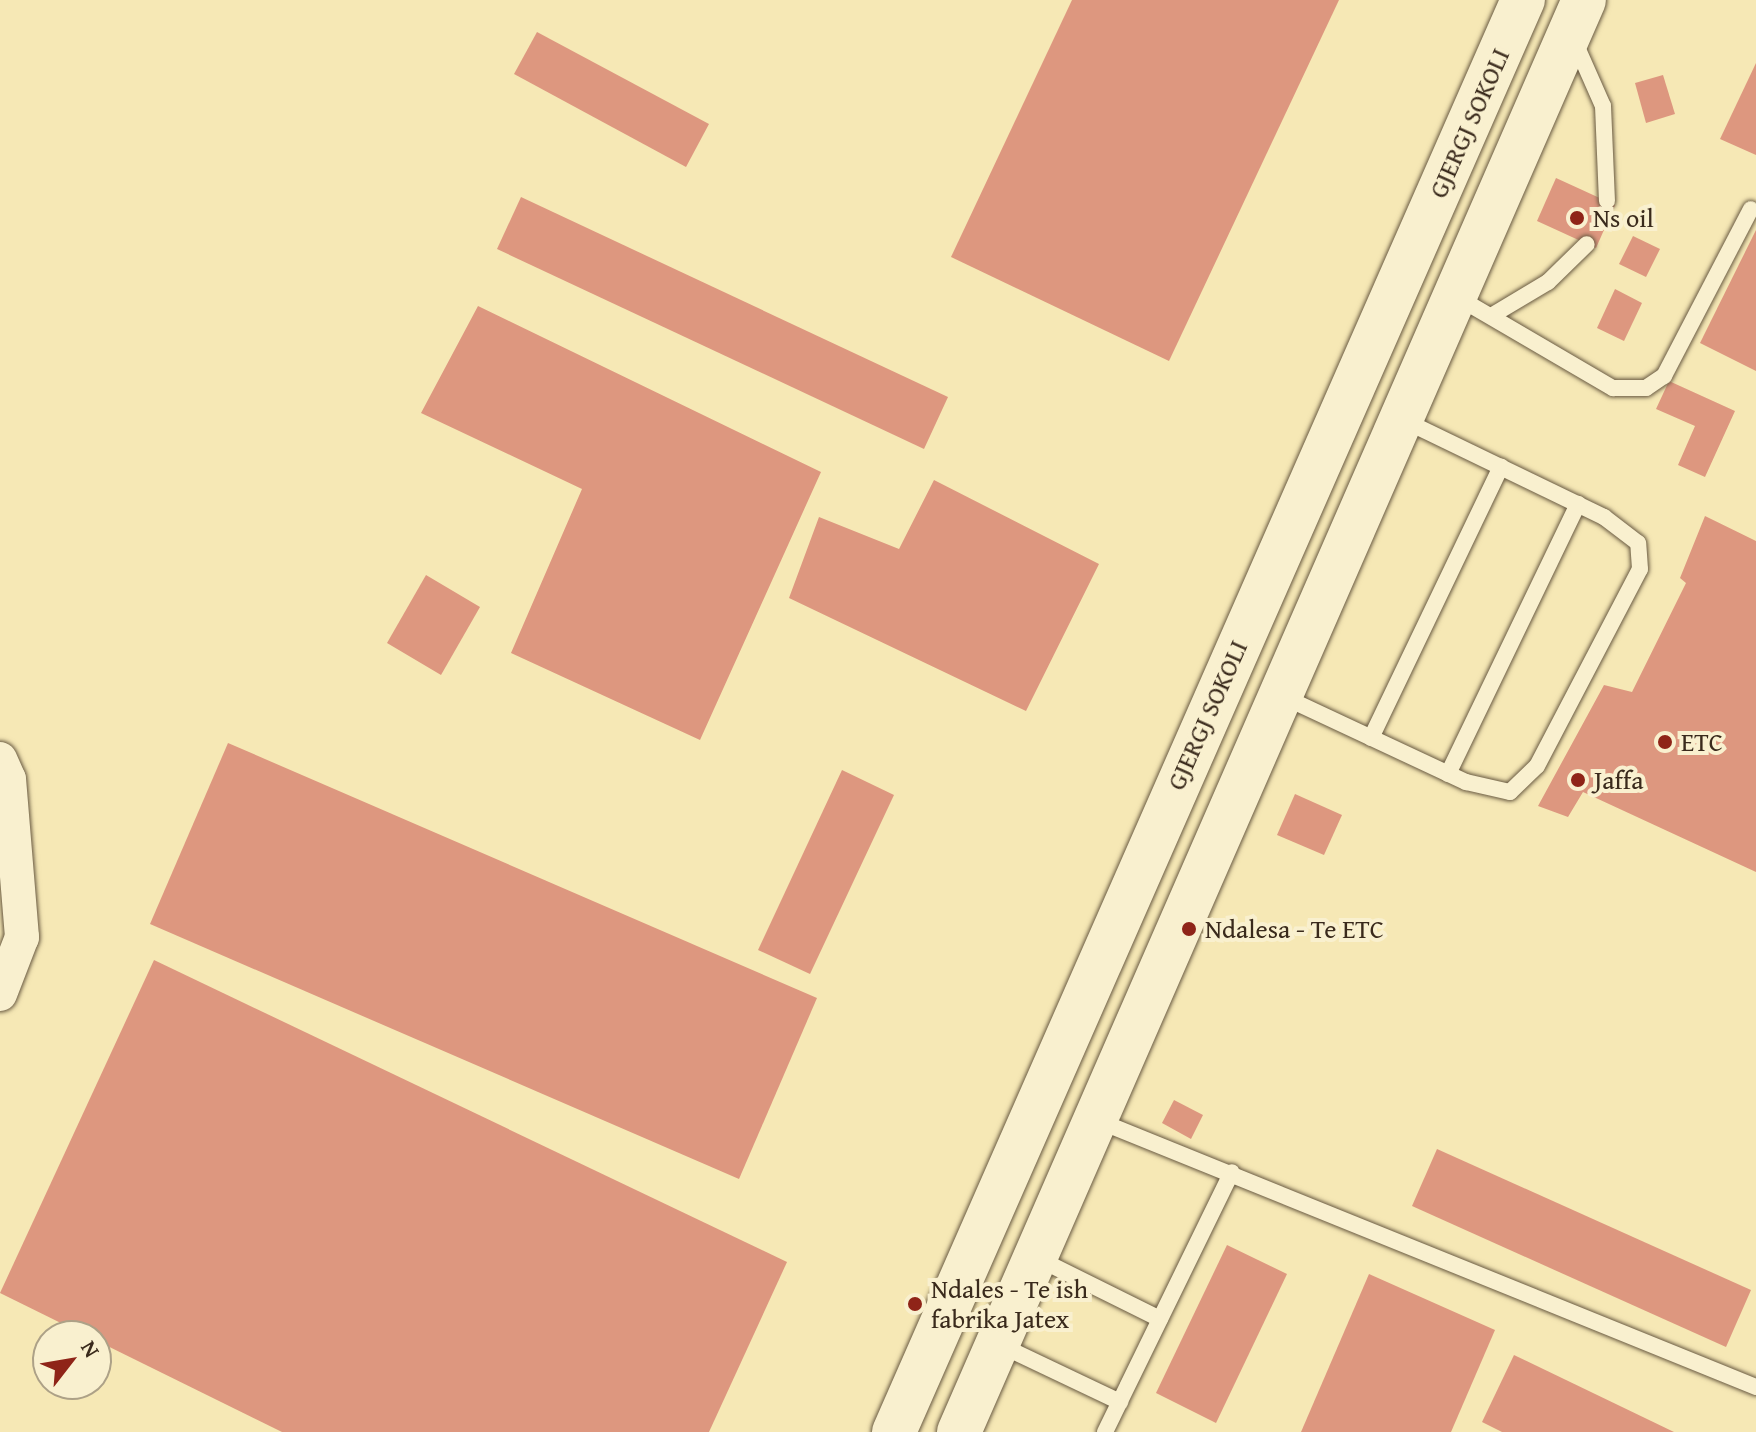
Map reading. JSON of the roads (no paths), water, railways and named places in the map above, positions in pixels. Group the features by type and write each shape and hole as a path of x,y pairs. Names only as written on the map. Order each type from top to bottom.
{"main road":[{"name":"GJERGJ SOKOLI","path":"894,1432 1523,0"},
{"path":"959,1432 1099,1121 1403,420 1473,306 1577,17"}],"street":[{"path":"0,759 9,779 22,937 0,994"}],"lane":[{"path":"1577,17 1603,106 1607,201"},
{"path":"1473,306 1613,388 1646,388 1664,376 1751,209"},
{"path":"1473,306 1548,282 1587,244"},
{"path":"1282,696 1491,792 1527,782 1640,569 1632,536 1578,504 1403,420"},
{"path":"1371,738 1501,467"},
{"path":"1448,774 1578,504"},
{"path":"1099,1121 1232,1172 1756,1387"},
{"path":"1105,1432 1232,1172"},
{"path":"1037,1258 1160,1319"},
{"path":"998,1344 1120,1402"}],"place":[{"name":"Ns oil","path":"1577,218"},
{"name":"ETC","path":"1665,742"},
{"name":"Jaffa","path":"1578,780"},
{"name":"Ndalesa - Te ETC","path":"1189,929"},
{"name":"Ndales - Te ish fabrika Jatex","path":"915,1304"}]}
